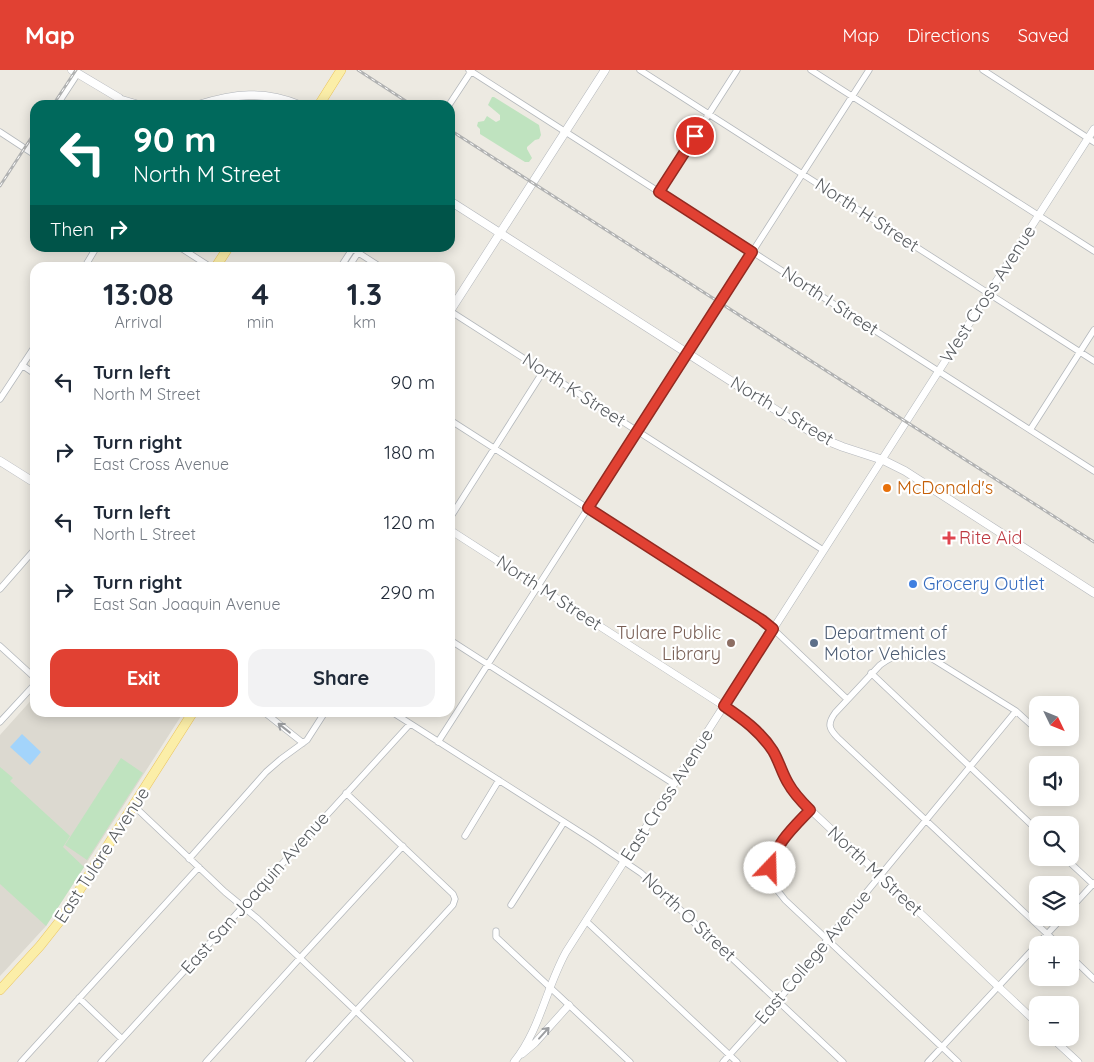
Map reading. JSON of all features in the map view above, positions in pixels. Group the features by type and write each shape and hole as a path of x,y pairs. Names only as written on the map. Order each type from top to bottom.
{"main road":[{"path":"322,100 341,70"},
{"path":"455,303 605,70"},
{"path":"75,72 125,100"},
{"path":"217,100 241,95 266,95 288,100"},
{"name":"North J Street","path":"455,204 811,432 843,447 882,460 905,471 1094,593"},
{"path":"1,462 30,480"},
{"name":"East Tulare Avenue","path":"0,990 50,934 190,717"}],"street":[{"name":"North H Street","path":"640,70 1094,361"},
{"path":"659,192 737,70"},
{"path":"811,70 1094,251"},
{"path":"455,715 869,70"},
{"path":"983,70 1091,140"},
{"name":"North I Street","path":"471,71 1094,471"},
{"path":"452,100 471,71"},
{"path":"60,100 75,72"},
{"name":"West Cross Avenue","path":"882,460 1039,216 1091,140 1094,129"},
{"path":"0,132 28,150 30,147"},
{"path":"188,252 204,262"},
{"path":"345,262 353,252"},
{"path":"359,252 373,262"},
{"name":"North K Street","path":"455,314 824,550"},
{"path":"1030,430 1094,330"},
{"path":"0,399 30,353"},
{"path":"22,365 30,371"},
{"path":"455,510 544,370"},
{"path":"455,423 762,620 847,699"},
{"name":"East Cross Avenue","path":"516,1061 534,1030 562,959 882,460"},
{"name":"North M Street","path":"455,533 747,722 762,736 774,752 796,796 1029,1015"},
{"path":"0,589 30,555"},
{"path":"455,643 674,784"},
{"path":"0,646 30,673"},
{"path":"1029,723 1016,711 931,658 916,653 894,656 871,673 832,717 829,726 832,732 1047,934"},
{"path":"871,673 1029,823"},
{"path":"0,722 30,689"},
{"name":"East College Avenue","path":"723,1062 778,1001 1016,711"},
{"path":"270,717 303,743"},
{"path":"189,859 266,772 312,734 322,717"},
{"name":"North O Street","path":"400,717 624,861 650,880 843,1062"},
{"path":"438,742 454,717"},
{"name":"East San Joaquin Avenue","path":"101,1062 410,724"},
{"path":"465,836 499,780"},
{"path":"309,1062 453,905 455,900 453,894 346,794"},
{"path":"134,806 189,859 356,1010 407,1061"},
{"path":"810,810 776,850 770,874 777,891 958,1062"},
{"path":"512,905 564,822"},
{"path":"206,1062 403,846"},
{"path":"1074,866 1094,884 1079,900"},
{"path":"21,1062 198,867"},
{"path":"586,921 737,1062"},
{"path":"928,1062 1054,926"},
{"path":"496,931 496,937 630,1062"},
{"path":"1079,965 1094,979"},
{"path":"79,998 122,1039"},
{"path":"516,1061 569,1005"},
{"path":"1061,1046 1078,1062"}],"shaded area":[{"path":"30,702 30,717 180,717 46,926 0,976 0,735"}],"green space":[{"path":"492,97 539,125 541,135 539,139 527,147 532,158 529,162 525,162 480,134 480,129 477,126 478,122 484,121 487,116 496,122 500,120 500,115 488,105"},
{"path":"121,758 143,773 87,860 65,845"},
{"path":"0,767 13,778 10,781 70,836 63,847 84,867 46,926 0,884"}],"water":[{"path":"22,734 41,752 30,765 10,747"}],"railway":[{"path":"56,100 76,70"},
{"path":"358,70 404,100"},
{"path":"455,133 1094,542"},
{"path":"0,186 30,140"}],"place":[{"name":"McDonald's","path":"887,488"},
{"name":"Rite Aid","path":"949,538"},
{"name":"Grocery Outlet","path":"913,584"},
{"name":"Tulare Public Library","path":"731,643"},
{"name":"Department of Motor Vehicles","path":"814,643"}],"route":[{"path":"695,136 659,192 752,252 588,508 762,620 773,629 724,706 747,722 762,736 774,752 796,796 810,810 780,844 770,868"}]}
